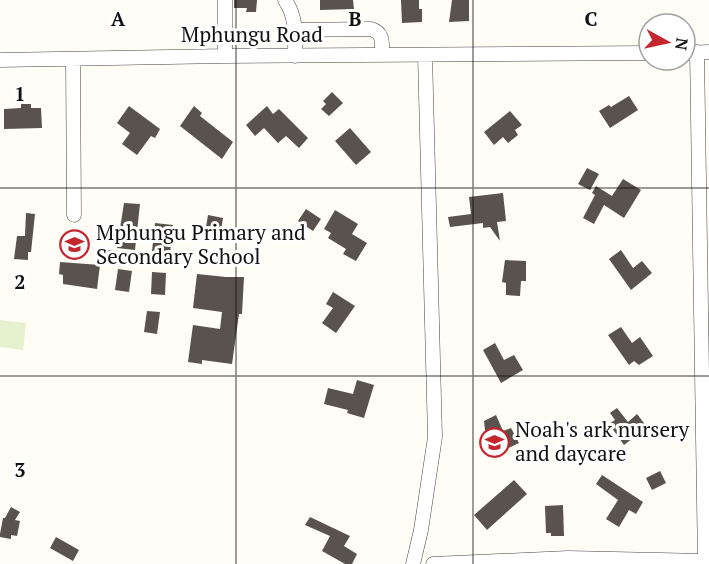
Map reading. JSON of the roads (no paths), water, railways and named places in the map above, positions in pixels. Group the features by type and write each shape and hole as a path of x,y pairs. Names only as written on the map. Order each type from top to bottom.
{"street":[{"path":"225,0 225,56"},
{"path":"285,0 294,17 295,56"},
{"path":"296,30 371,28 378,31 382,37 382,55"},
{"path":"433,564 568,558 705,563 697,52"},
{"name":"Mphungu Road","path":"0,60 637,53"},
{"path":"413,564 421,530 435,437 425,55"},
{"path":"74,59 74,215"}],"place":[{"name":"Mphungu Primary and Secondary School","path":"75,245"},
{"name":"Noah's ark nursery and daycare","path":"494,442"}]}
